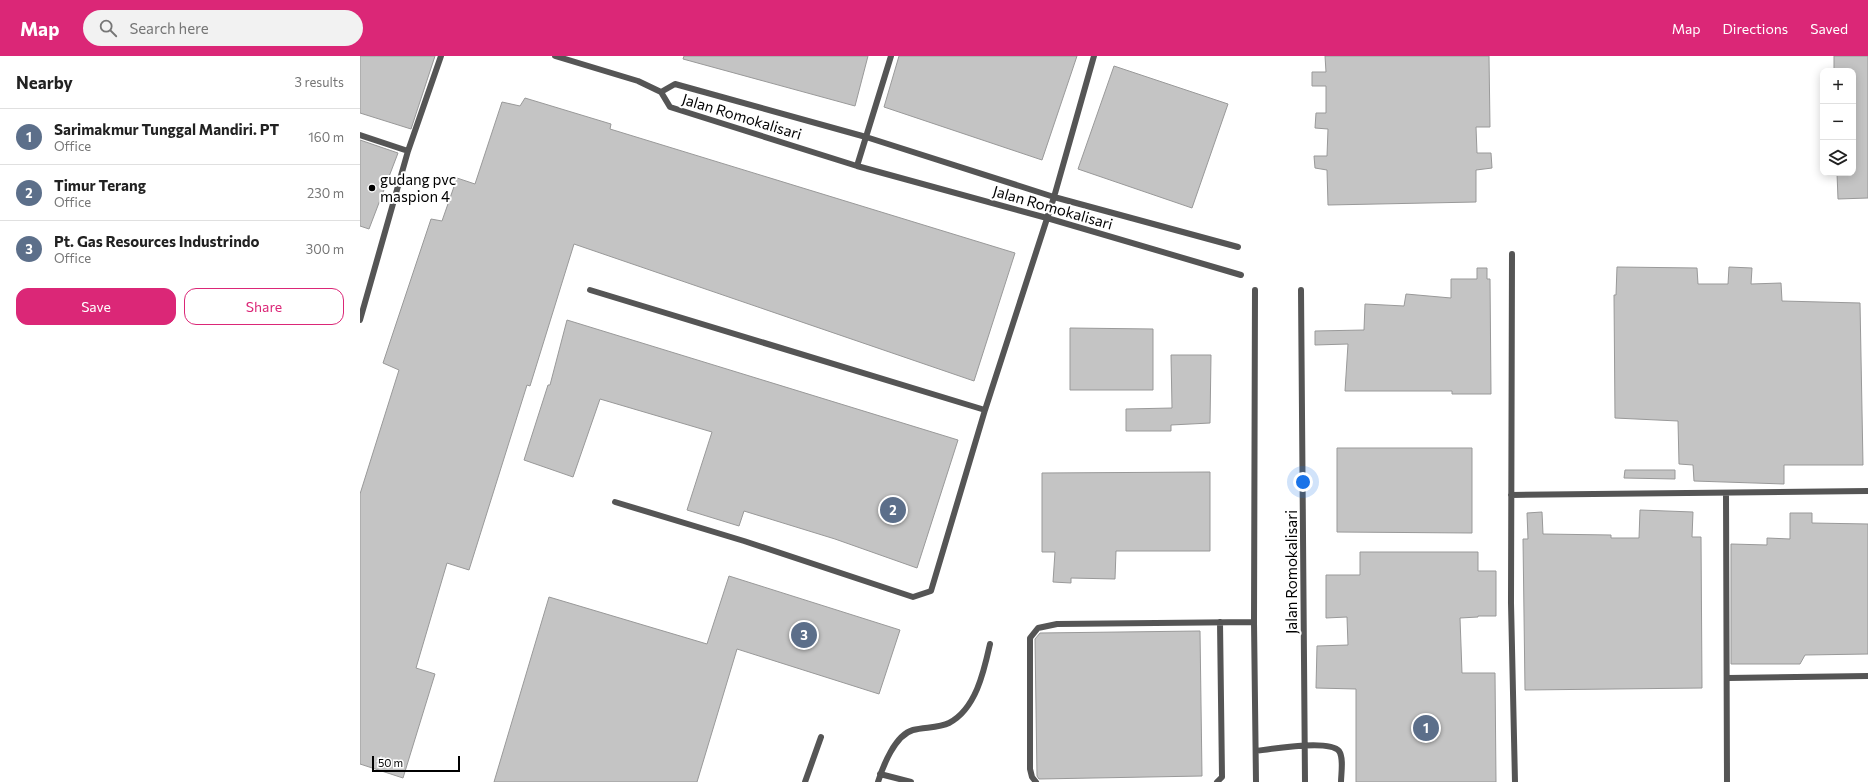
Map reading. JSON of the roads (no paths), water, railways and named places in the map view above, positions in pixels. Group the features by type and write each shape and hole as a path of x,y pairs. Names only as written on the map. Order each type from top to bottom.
{"lane":[{"path":"360,320 408,151 441,56"},
{"path":"555,56 638,81 661,92"},
{"path":"857,166 890,56"},
{"path":"615,502 744,541 913,597 931,591 985,410 1054,197 1094,56"},
{"name":"Jalan Romokalisari","path":"1238,247 1054,197 866,137 675,84 661,92 670,107 857,166 1047,218 1242,275"},
{"path":"360,135 408,151"},
{"path":"1512,254 1511,611 1515,782"},
{"path":"590,290 985,410"},
{"path":"1255,290 1254,622 1256,782"},
{"name":"Jalan Romokalisari","path":"1301,290 1305,782"},
{"path":"1511,495 1868,491"},
{"path":"1726,493 1728,678 1727,782"},
{"path":"1217,782 1222,777 1220,622"},
{"path":"1036,782 1032,777 1030,769 1030,638 1038,628 1057,624 1254,622"},
{"path":"878,782 892,748 910,731 949,723 971,704 985,668 990,644"},
{"path":"1728,678 1868,676"},
{"path":"805,782 821,737"},
{"path":"1256,751 1305,746 1326,746 1336,748 1341,754 1341,782"},
{"path":"880,774 911,782"}],"place":[{"name":"gudang pvc maspion 4","path":"372,188"},
{"name":"Timur Terang","path":"893,510"},
{"name":"Pt. Gas Resources Industrindo","path":"804,635"},
{"name":"Sarimakmur Tunggal Mandiri. PT","path":"1426,728"}]}
